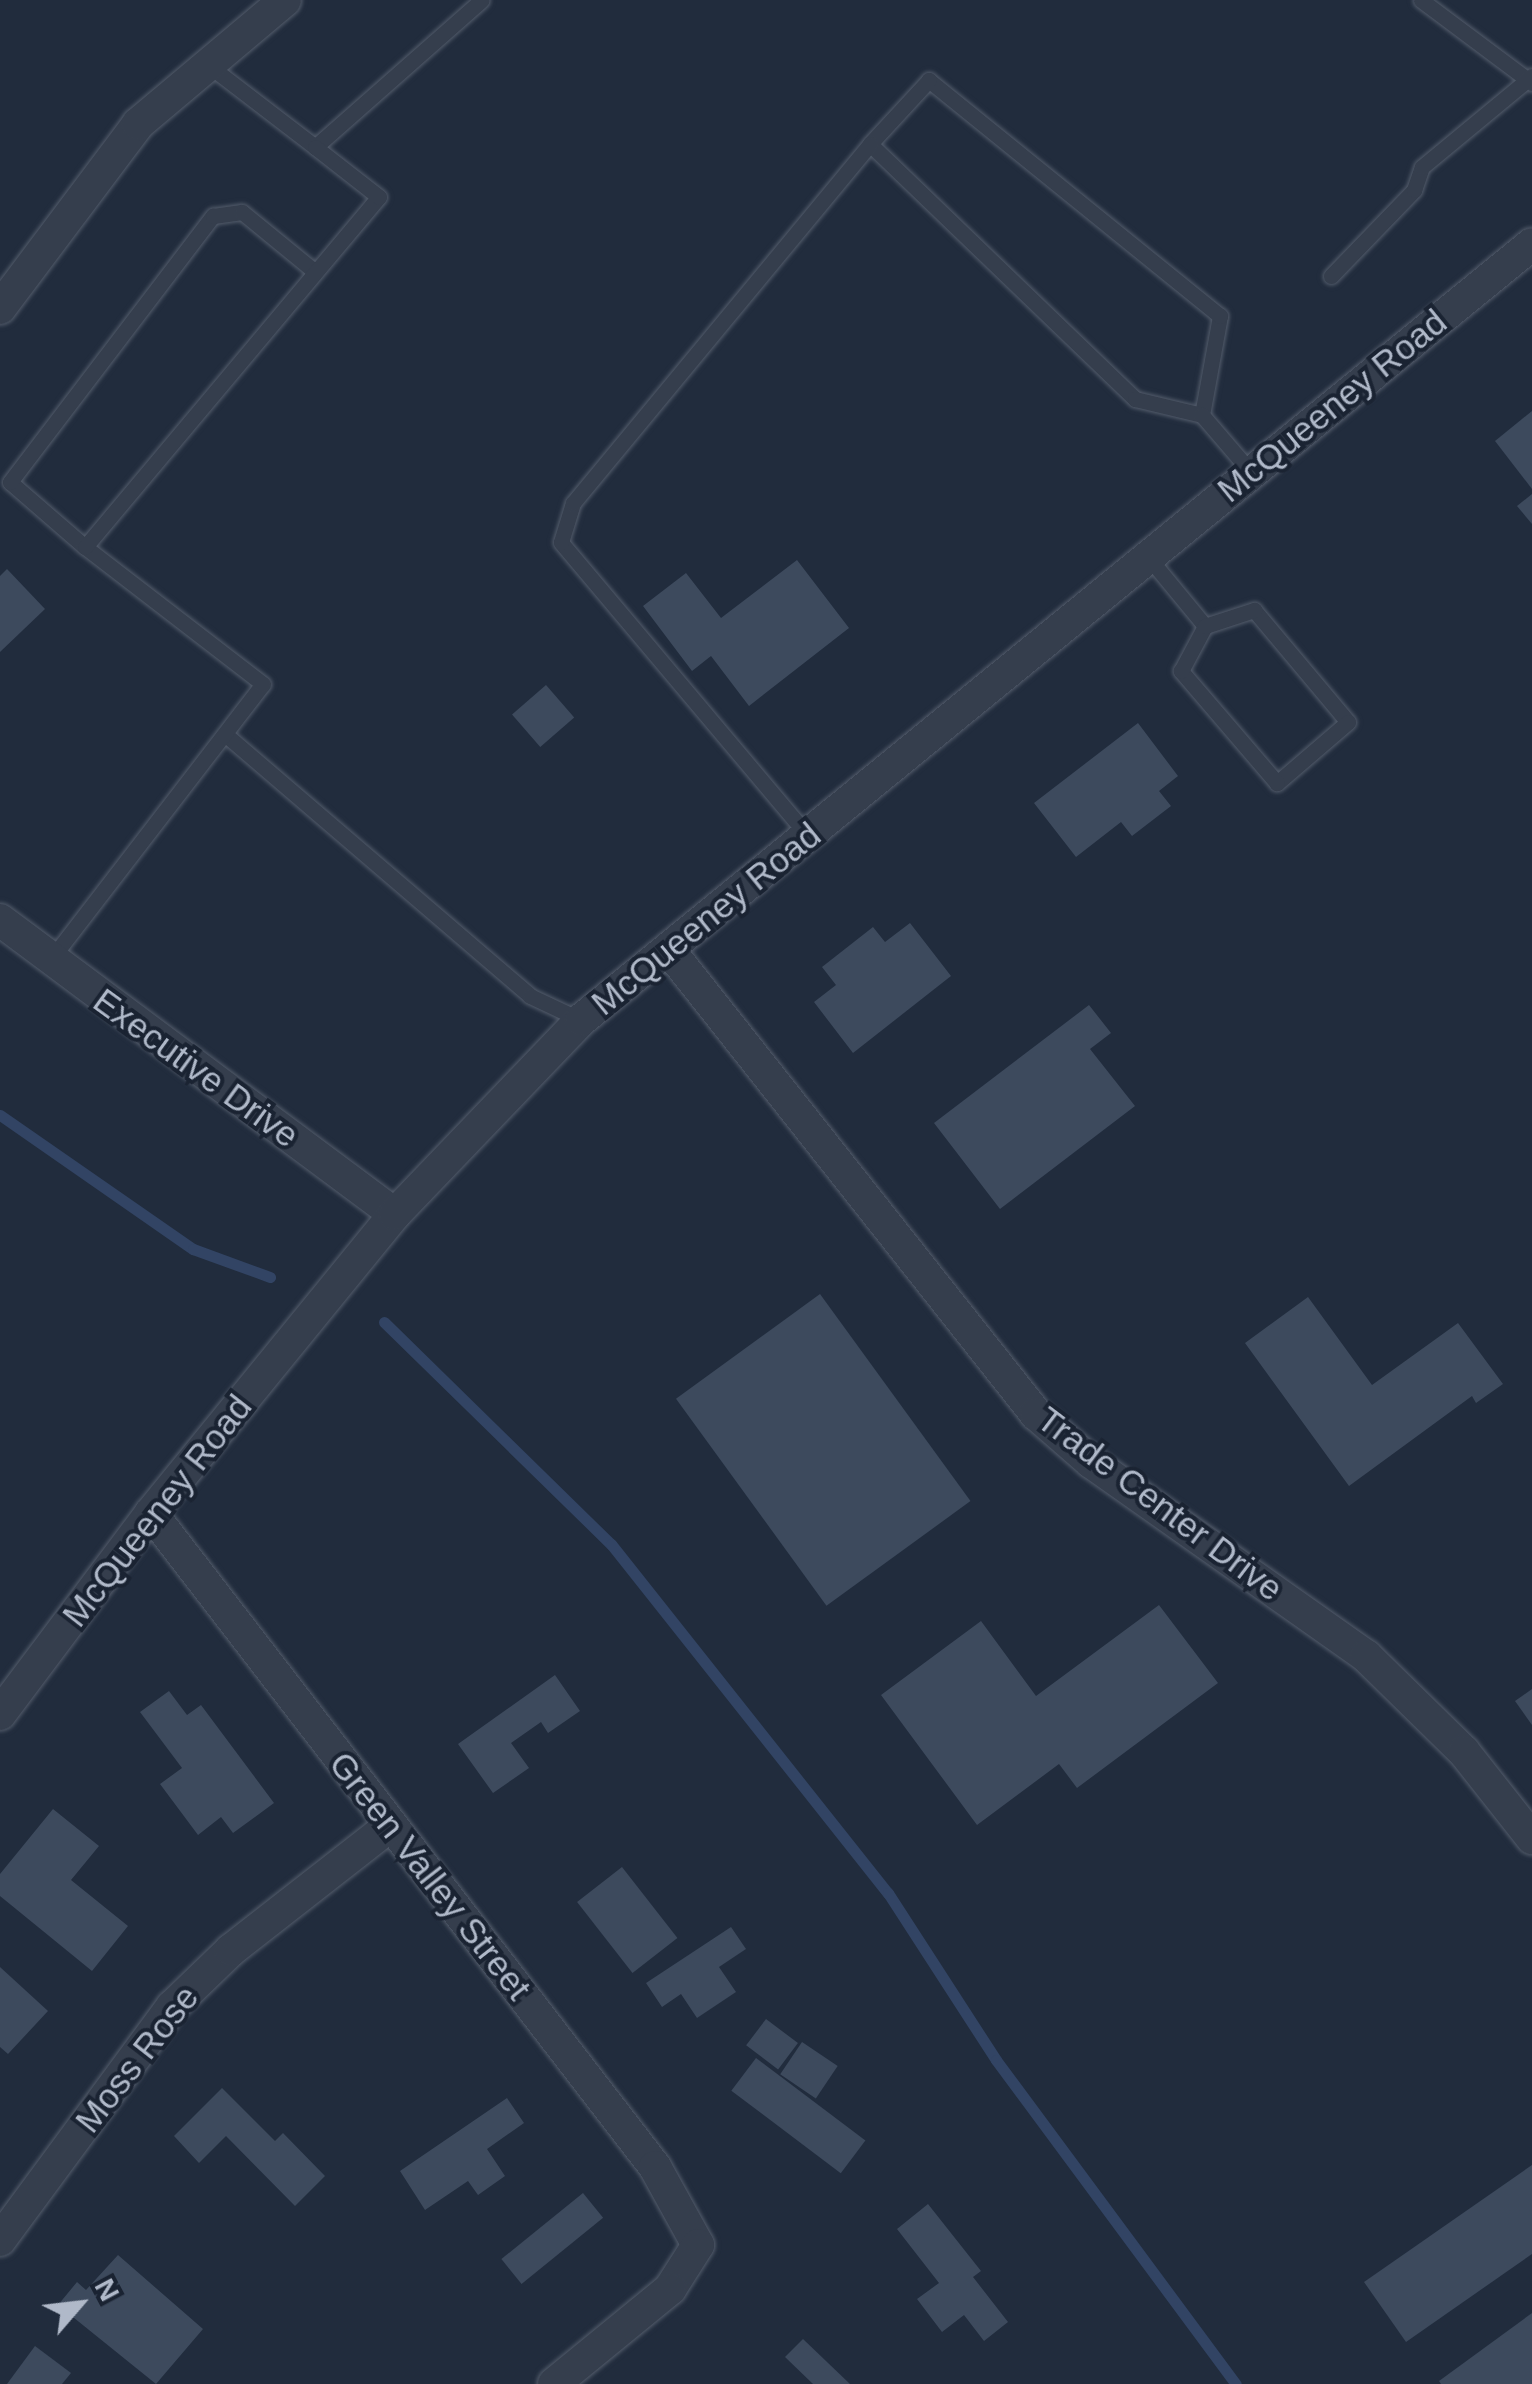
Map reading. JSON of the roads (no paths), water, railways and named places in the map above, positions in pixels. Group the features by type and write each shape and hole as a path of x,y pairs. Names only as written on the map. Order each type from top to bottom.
{"street":[{"path":"0,308 138,124 285,0"},
{"name":"McQueeney Road","path":"0,1714 151,1513 395,1214 581,1020 1149,558 1250,470 1532,244"},
{"name":"Executive Drive","path":"0,920 50,961 395,1214"},
{"name":"Trade Center Drive","path":"669,950 1036,1414 1092,1462 1366,1656 1464,1752 1532,1838"},
{"name":"Green Valley Street","path":"151,1513 656,2167 698,2245 670,2290 554,2384"},
{"name":"Moss Rose","path":"0,2240 172,2006 232,1950 391,1825"}],"lane":[{"path":"315,147 482,0"},
{"path":"1332,276 1414,190 1422,168 1531,80 1420,0"},
{"path":"84,548 379,198 207,64"},
{"path":"809,837 560,542 573,503 870,144 928,80 1220,316 1202,415"},
{"path":"870,144 1135,399 1202,415 1250,470"},
{"path":"50,961 263,684 84,548 10,482 214,216 242,212 314,271"},
{"path":"1149,558 1205,626"},
{"path":"1254,610 1348,722 1276,784 1181,671 1205,626 1254,610"},
{"path":"226,734 530,996 581,1020"}],"waterway":[{"path":"0,1115 193,1249 270,1277"},
{"path":"384,1322 611,1544 888,1893 996,2060 1236,2384"}]}
